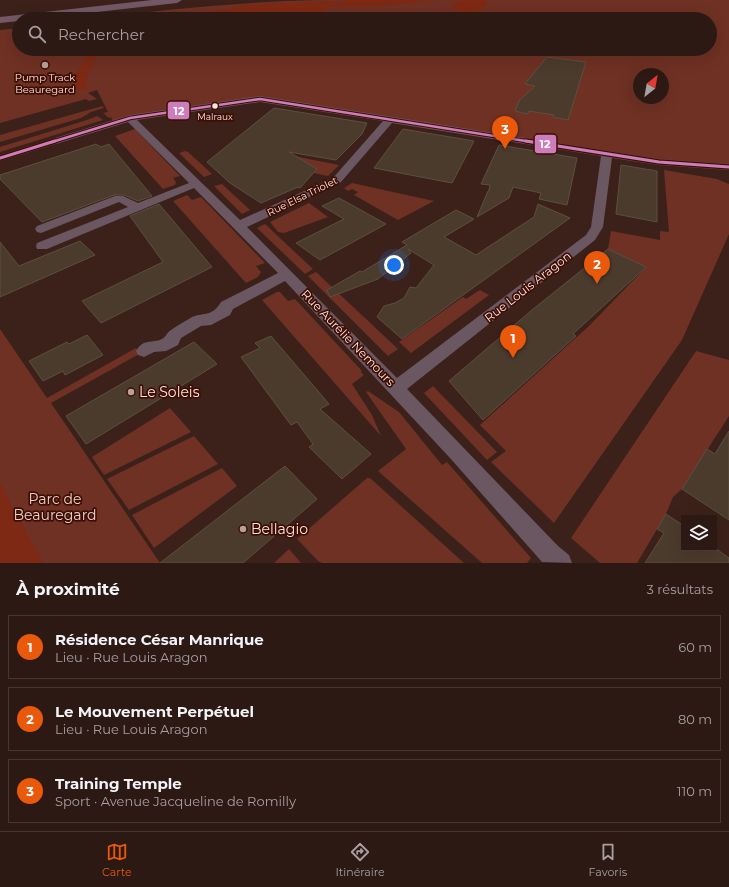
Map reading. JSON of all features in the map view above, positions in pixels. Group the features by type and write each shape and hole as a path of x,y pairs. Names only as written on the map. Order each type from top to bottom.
{"highway":[{"path":"18,12 129,0"},
{"path":"71,12 177,0"},
{"path":"0,14 12,13"},
{"path":"0,20 12,19"}],"street":[{"path":"0,158 130,118 260,99 660,162 729,167"},
{"name":"Rue Aurélie Nemours","path":"130,118 288,274 550,554 561,563"},
{"name":"Rue Elsa Triolet","path":"238,226 337,180 389,120"},
{"name":"Rue Louis Aragon","path":"396,388 591,237 597,228 607,153"},
{"path":"42,246 196,184"},
{"path":"41,229 119,198 138,207"},
{"path":"144,351 152,346 160,347 172,341 174,335 198,321 206,321 225,311 226,306 288,274"}],"green space":[{"path":"318,0 729,0 729,169 610,155 263,100 113,122 111,117 109,118 103,113 108,112 97,90 88,93 97,99 89,101 86,99 0,123 0,30 12,29 12,56 717,56 717,12 146,12 203,6"},
{"path":"102,106 104,108 91,112 81,118 0,142 0,135"},
{"path":"97,116 103,120 0,152 0,147"},
{"path":"135,129 180,176 173,178 176,182 175,185 163,189 115,136"},
{"path":"185,151 212,174 204,177 179,153"},
{"path":"268,151 339,165 328,176 256,161"},
{"path":"664,170 717,179 729,184 729,234 682,340 554,523 491,462 506,451 480,425 590,325 646,267 608,249 611,231 660,240 660,231 669,232"},
{"path":"352,183 434,201 398,220 354,195 358,192 352,189 348,191 344,188"},
{"path":"222,184 250,210 242,214 214,186"},
{"path":"187,195 192,200 201,197 265,263 256,266 261,272 258,277 246,283 173,201"},
{"path":"309,203 328,217 284,233 278,232 270,222"},
{"path":"265,224 313,269 305,274 257,228"},
{"path":"316,272 398,349 388,356 308,276"},
{"path":"480,290 489,295 411,353 399,342 463,297 466,299"},
{"path":"277,292 280,292 288,301 295,299 362,371 361,372 364,375 352,384 372,415 381,436 262,300"},
{"name":"Parc de Beauregard","path":"0,329 47,398 136,348 141,353 51,403 160,563 0,563"},
{"path":"696,351 729,360 729,416 682,489 673,497 666,514 637,563 600,563 571,538"},
{"path":"433,386 497,452 487,460 424,393"},
{"path":"368,391 399,412 442,465 447,462 531,558 527,563 482,563 378,471 406,449 366,392"},
{"path":"170,408 191,432 104,475 92,457"},
{"path":"194,436 218,464 129,510 107,479"},
{"path":"222,468 237,486 154,548 132,515"},
{"path":"367,478 370,478 464,563 322,563 318,561 297,539"},
{"path":"289,549 301,563 274,563"}],"shaded area":[{"path":"346,0 439,0 378,6 327,7 324,12 207,12 242,5 332,1 341,3"},
{"path":"462,0 486,0 487,4 484,7 472,12 458,11 451,7 453,4"},
{"path":"88,56 96,56 87,75 87,89 79,90 74,88 74,77"},
{"path":"0,484 43,563 0,563"}],"building":[{"path":"547,57 586,62 568,120 553,117 554,115 529,111 527,114 515,111 519,101 535,86 525,84"},
{"path":"274,108 367,123 362,134 336,160 289,152 317,169 300,188 298,187 261,203 230,183 207,162"},
{"path":"403,129 474,141 452,183 374,168"},
{"path":"96,144 101,147 109,144 152,196 138,201 124,195 114,195 42,222 0,179 0,175"},
{"path":"499,145 577,158 567,205 539,199 541,193 513,187 509,198 477,217 488,191 490,190 490,185 481,184"},
{"path":"621,165 657,171 657,222 616,214"},
{"path":"339,198 386,224 320,260 296,243 344,219 322,206"},
{"path":"159,204 212,267 101,323 82,301 163,262 130,216"},
{"path":"538,204 570,218 402,339 377,317 384,306 395,303 404,298 410,287 416,288 434,265 408,249 411,253 378,279 330,297 327,290 360,271 362,272 407,245 402,242 456,210 474,219 444,237 476,255 534,217"},
{"path":"80,241 95,255 0,297 0,242 19,266"},
{"path":"608,249 646,267 573,334 576,336 483,420 449,381 532,310"},
{"path":"87,335 103,355 65,375 63,371 43,381 29,361 67,342 69,344"},
{"path":"271,336 329,404 320,409 371,454 342,479 309,447 313,444 297,422 291,425 241,357 260,348 255,343"},
{"name":"Le Soleis","path":"194,342 217,364 86,444 66,416"},
{"path":"729,431 729,520 682,489 707,449 715,454"},
{"name":"Bellagio","path":"285,466 317,499 243,563 160,563"},
{"path":"666,514 681,524 681,551 717,551 717,549 729,558 729,563 645,563 664,533 657,529"}],"transit line":[{"name":"12","path":"0,158 130,118 260,99 659,162 729,167"}],"place":[{"name":"Pump Track Beauregard","path":"45,65"},
{"name":"Malraux","path":"215,106"},
{"name":"Training Temple","path":"505,149"},
{"name":"Le Mouvement Perpétuel","path":"597,284"},
{"name":"Résidence César Manrique","path":"513,358"},
{"name":"Le Soleis","path":"131,392"},
{"name":"Bellagio","path":"243,529"}]}
